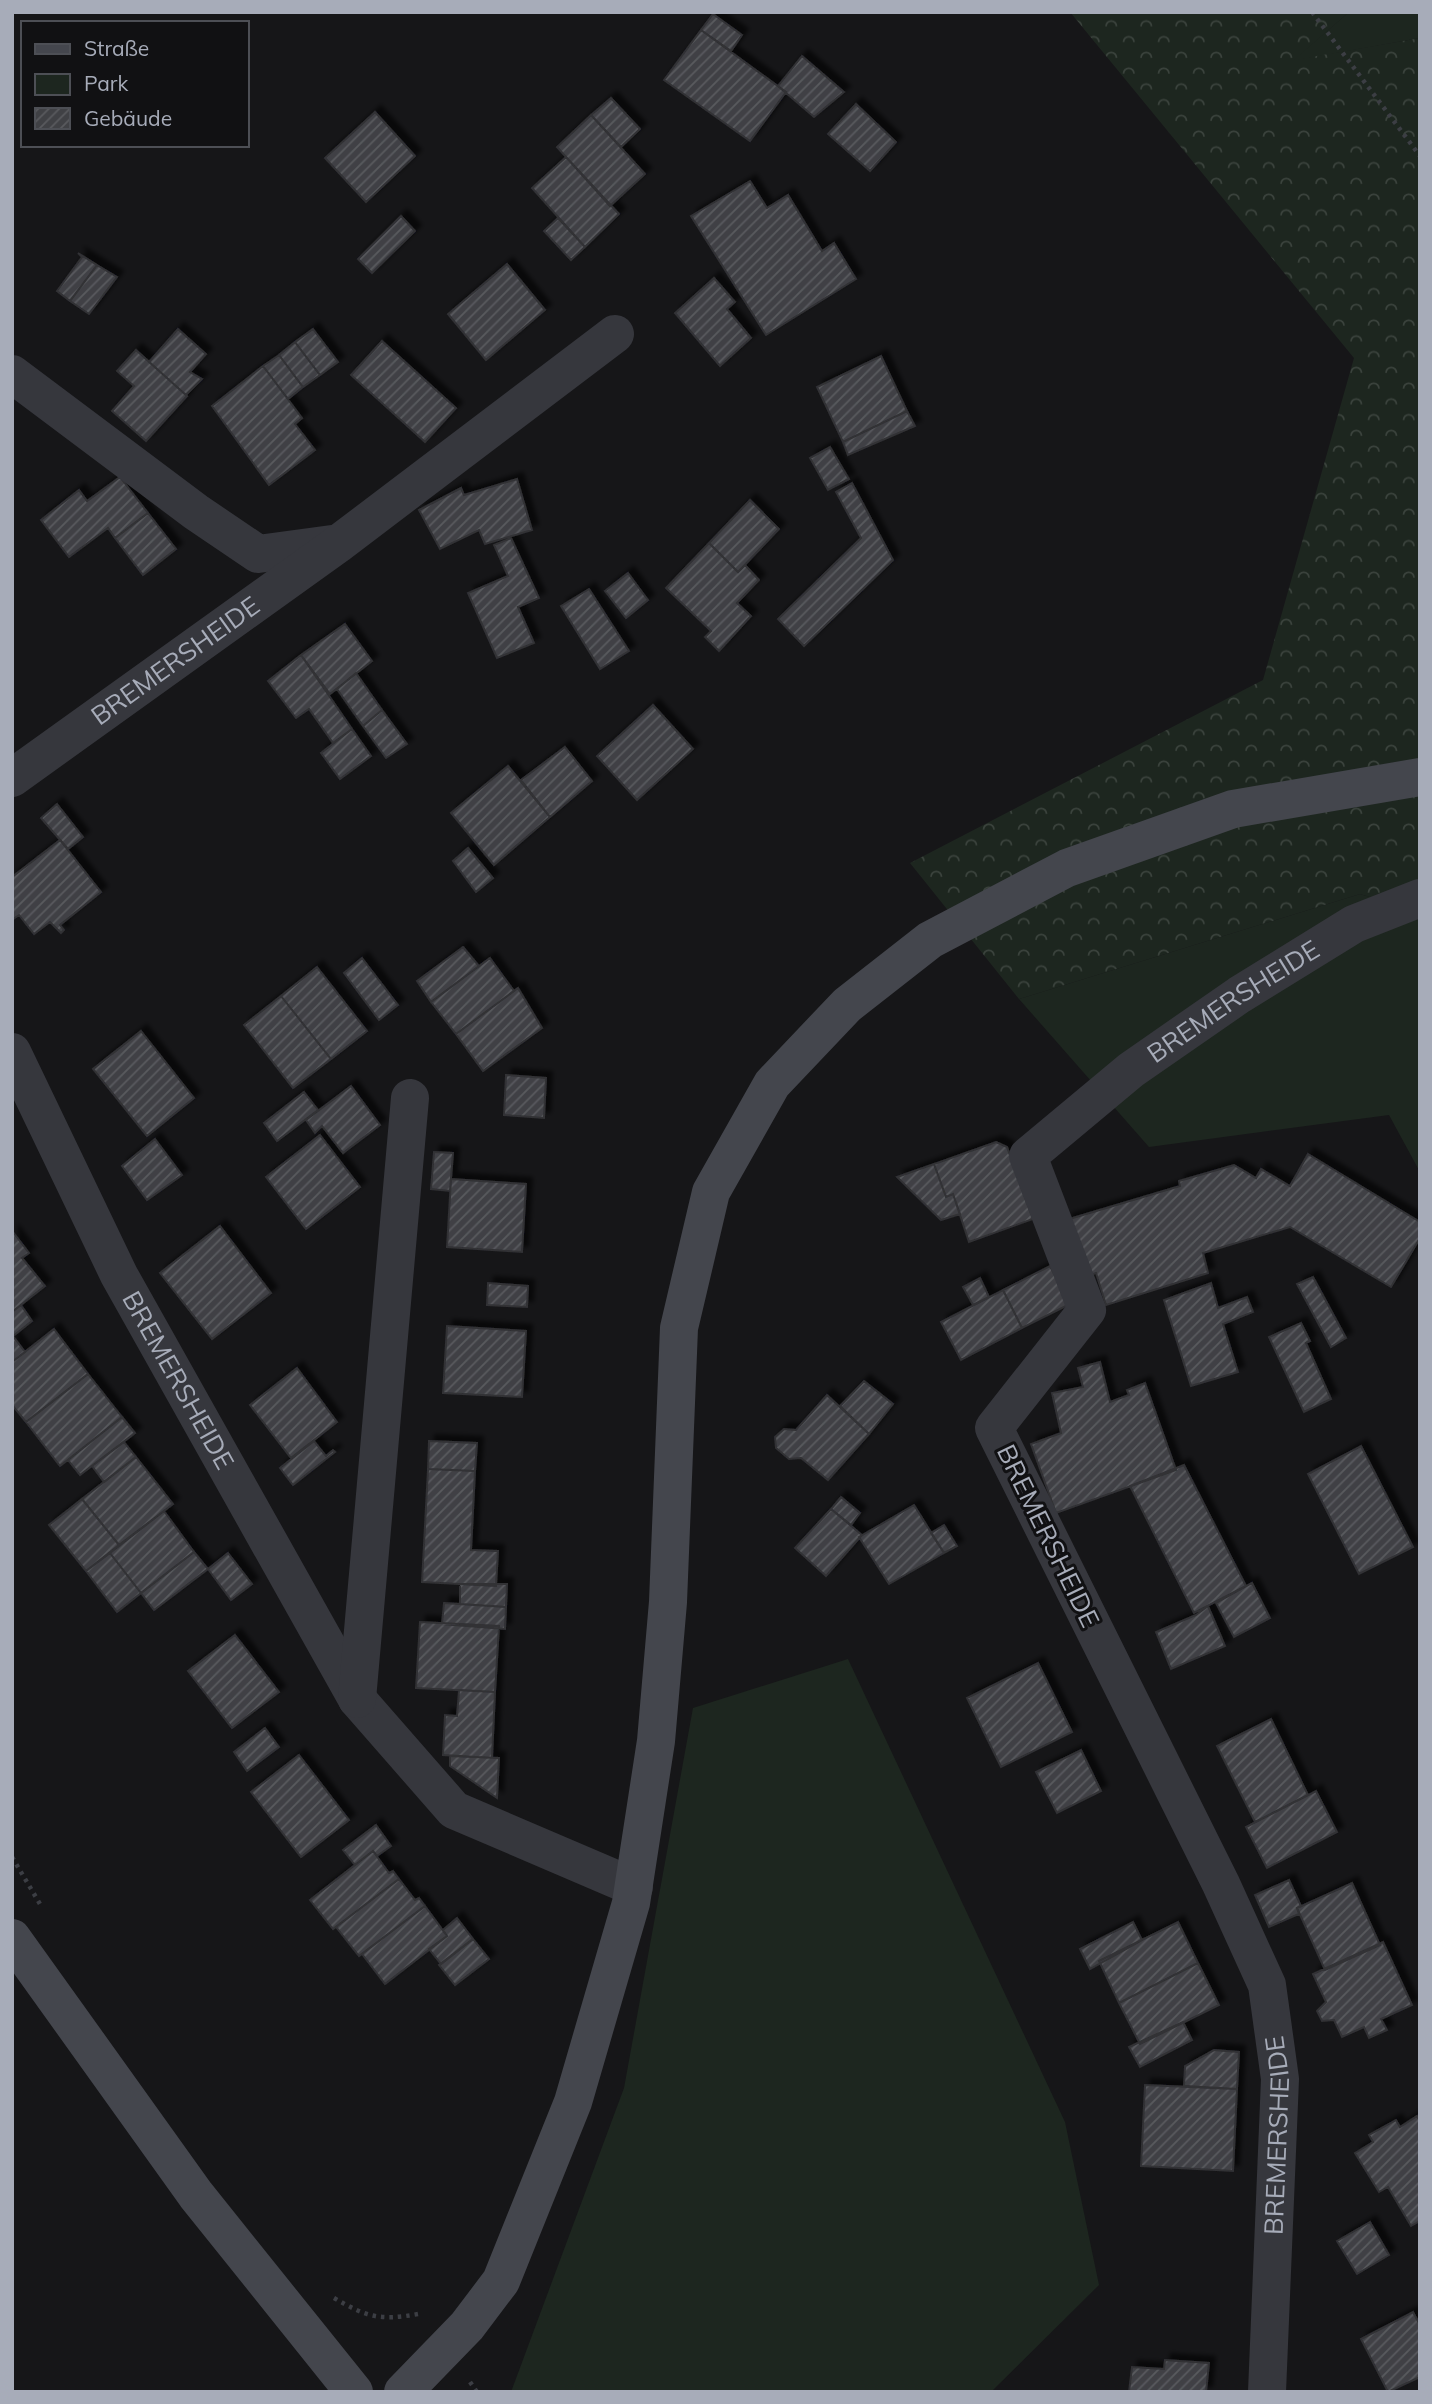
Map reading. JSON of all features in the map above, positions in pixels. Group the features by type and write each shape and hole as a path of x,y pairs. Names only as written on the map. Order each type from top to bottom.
{"street":[{"name":"BREMERSHEIDE","path":"12,778 338,544 615,334"},
{"name":"BREMERSHEIDE","path":"12,374 196,512 258,554 338,544"},
{"path":"403,2392 467,2326 501,2281 572,2102 634,1887 656,1741 668,1602 679,1328 711,1192 772,1084 847,1005 930,940 1067,868 1233,809 1420,776"},
{"name":"BREMERSHEIDE","path":"1267,2392 1280,2079 1267,1984 1221,1884 994,1428 1087,1310 1028,1156 1131,1070 1239,995 1354,924 1420,898"},
{"name":"BREMERSHEIDE","path":"12,1052 119,1275 357,1699 454,1810 634,1887"},
{"path":"357,1699 410,1098"},
{"path":"12,1938 196,2195 354,2392"}],"path":[{"path":"1312,12 1420,156"},
{"path":"12,1857 47,1916"},
{"path":"331,2296 362,2315 387,2320 418,2314 427,2307"}],"green space":[{"path":"1070,12 1349,12 1294,60 1420,38 1420,912 1360,894 1019,999 910,863 1263,680 1354,358"},
{"path":"1349,12 1420,12 1420,38 1292,61"},
{"path":"1360,894 1420,912 1420,1172 1389,1115 1149,1147 1019,999"},
{"path":"848,1659 1065,2122 1099,2285 991,2392 511,2392 624,2088 693,1708"}],"building":[{"path":"713,14 742,35 731,51 701,30"},
{"path":"701,30 786,92 750,141 664,80"},
{"path":"802,56 844,92 814,117 778,86"},
{"path":"611,98 640,129 621,147 591,115"},
{"path":"856,104 896,142 870,171 828,134"},
{"path":"375,112 415,156 366,202 325,158"},
{"path":"591,115 645,174 610,206 557,147"},
{"path":"566,157 619,214 585,247 532,188"},
{"path":"750,181 767,208 788,195 822,251 834,243 856,279 766,335 691,216"},
{"path":"401,216 415,231 372,273 358,259"},
{"path":"558,218 585,247 571,260 544,231"},
{"path":"78,253 97,265 70,301 57,291 82,257"},
{"path":"507,264 545,310 486,360 448,314"},
{"path":"97,265 117,277 89,314 70,301"},
{"path":"714,278 735,302 727,309 751,338 720,366 675,313"},
{"path":"178,329 206,354 190,372 202,379 186,395 149,362"},
{"path":"313,329 338,362 320,375 295,342"},
{"path":"382,341 456,408 425,442 351,375"},
{"path":"295,342 320,375 303,387 279,355"},
{"path":"136,350 187,396 146,441 112,411 134,386 117,371"},
{"path":"279,355 303,387 288,399 263,366"},
{"path":"881,356 907,411 843,442 817,387"},
{"path":"263,366 302,418 295,424 315,450 269,485 212,406"},
{"path":"907,411 915,426 848,455 843,442"},
{"path":"830,447 849,479 828,490 810,458"},
{"path":"120,477 148,513 115,538 108,528 69,557 41,520 79,490 87,501"},
{"path":"517,479 532,530 485,544 479,530 440,549 419,510 461,488 464,495"},
{"path":"852,483 893,560 804,646 778,619 861,538 836,492"},
{"path":"750,500 779,529 738,572 709,543"},
{"path":"148,513 176,549 143,575 115,538"},
{"path":"511,538 539,598 518,607 534,643 497,658 468,593 508,576 494,545"},
{"path":"709,543 738,572 745,565 759,580 737,603 751,616 719,651 705,637 711,631 666,588"},
{"path":"628,573 648,600 626,618 605,591"},
{"path":"589,589 629,651 600,669 561,606"},
{"path":"345,624 372,661 330,694 301,655"},
{"path":"301,655 352,729 333,743 309,709 296,718 268,681"},
{"path":"356,673 382,710 363,726 337,689"},
{"path":"653,705 693,749 637,800 597,756"},
{"path":"382,710 407,744 386,758 363,726"},
{"path":"352,729 371,756 340,779 321,753"},
{"path":"565,747 592,781 550,817 521,780"},
{"path":"508,766 550,817 494,865 451,813"},
{"path":"57,804 83,837 68,849 41,818"},
{"path":"60,840 101,892 60,925 64,930 61,933 50,922 34,934 19,915 12,920 12,877"},
{"path":"468,848 493,878 476,892 453,861"},
{"path":"463,947 479,966 431,1002 417,981"},
{"path":"362,958 398,1005 379,1020 344,973"},
{"path":"490,958 514,991 456,1034 431,1002"},
{"path":"317,967 367,1031 331,1059 281,996"},
{"path":"518,988 542,1028 483,1071 456,1034"},
{"path":"281,996 331,1059 293,1088 244,1025"},
{"path":"141,1031 194,1098 147,1136 93,1069"},
{"path":"506,1075 546,1078 544,1118 504,1115"},
{"path":"351,1086 380,1125 343,1153 322,1126 315,1133 306,1120"},
{"path":"304,1092 318,1110 277,1141 264,1123"},
{"path":"320,1135 360,1187 306,1229 266,1177"},
{"path":"155,1139 182,1175 147,1200 122,1166"},
{"path":"996,1142 1007,1147 1033,1219 969,1242 953,1194 946,1197 934,1164"},
{"path":"434,1152 453,1153 450,1191 431,1189"},
{"path":"1308,1154 1420,1222 1420,1238 1391,1287 1290,1227 1203,1253 1208,1273 1106,1305 1096,1273 1085,1277 1066,1220 1180,1186 1179,1181 1234,1165 1256,1178 1261,1169 1290,1186"},
{"path":"934,1164 946,1197 953,1194 960,1214 941,1220 897,1177"},
{"path":"451,1179 526,1184 522,1252 447,1247"},
{"path":"220,1226 271,1293 212,1339 160,1273"},
{"path":"13,1232 29,1253 22,1258 45,1286 12,1312"},
{"path":"1050,1266 1070,1304 1022,1328 1003,1290"},
{"path":"1313,1277 1346,1338 1331,1347 1297,1284"},
{"path":"980,1278 989,1297 973,1305 963,1287"},
{"path":"488,1283 528,1286 527,1307 487,1305"},
{"path":"1211,1283 1218,1308 1247,1297 1253,1312 1223,1324 1238,1372 1191,1386 1164,1300"},
{"path":"1003,1290 1022,1328 961,1360 941,1322"},
{"path":"21,1305 32,1321 12,1337 12,1312"},
{"path":"1301,1323 1310,1341 1306,1343 1331,1399 1304,1412 1269,1337"},
{"path":"447,1326 526,1331 522,1397 443,1393"},
{"path":"54,1329 88,1374 26,1422 12,1405 12,1362"},
{"path":"12,1337 25,1352 12,1362"},
{"path":"1100,1362 1110,1402 1129,1395 1127,1390 1145,1383 1176,1470 1056,1513 1031,1444 1061,1433 1052,1393 1083,1387 1078,1368"},
{"path":"297,1368 337,1422 291,1458 250,1405"},
{"path":"88,1374 122,1417 60,1466 26,1422"},
{"path":"864,1381 893,1404 869,1434 840,1406"},
{"path":"827,1395 869,1434 828,1480 801,1458 789,1459 776,1448 775,1437 784,1429 796,1430"},
{"path":"122,1417 135,1433 80,1475 68,1460"},
{"path":"314,1441 326,1456 333,1450 335,1452 293,1485 280,1468"},
{"path":"429,1441 477,1443 475,1471 428,1469"},
{"path":"124,1442 136,1457 104,1482 92,1466"},
{"path":"1361,1446 1413,1547 1359,1574 1308,1474"},
{"path":"136,1457 173,1504 119,1545 82,1499"},
{"path":"1184,1465 1246,1586 1194,1613 1130,1486"},
{"path":"428,1469 475,1471 471,1550 498,1551 496,1586 422,1582"},
{"path":"841,1497 860,1513 851,1525 831,1509"},
{"path":"82,1499 119,1545 86,1571 49,1525"},
{"path":"914,1505 944,1553 889,1584 859,1537"},
{"path":"831,1509 862,1535 826,1576 795,1548"},
{"path":"164,1511 194,1552 141,1593 110,1553"},
{"path":"944,1525 957,1546 944,1553 931,1533"},
{"path":"194,1552 208,1569 154,1610 141,1593"},
{"path":"110,1553 141,1593 117,1612 86,1571"},
{"path":"228,1553 252,1584 231,1600 208,1569"},
{"path":"1252,1583 1270,1618 1234,1637 1216,1603"},
{"path":"460,1584 507,1584 506,1607 460,1604"},
{"path":"444,1603 506,1607 505,1629 442,1624"},
{"path":"1208,1606 1225,1646 1171,1669 1156,1632 1196,1615"},
{"path":"420,1622 499,1626 495,1692 416,1688"},
{"path":"235,1635 279,1692 232,1728 188,1671"},
{"path":"1038,1663 1072,1732 1001,1767 967,1698"},
{"path":"459,1690 495,1692 492,1758 443,1755 445,1715 457,1716"},
{"path":"1271,1719 1308,1795 1255,1822 1217,1746"},
{"path":"265,1728 279,1747 247,1771 234,1752"},
{"path":"1081,1750 1101,1791 1057,1813 1036,1772"},
{"path":"299,1755 349,1820 301,1857 251,1792"},
{"path":"450,1756 499,1758 497,1798 450,1766"},
{"path":"1316,1791 1337,1832 1267,1868 1246,1827"},
{"path":"376,1825 391,1846 377,1856 373,1851 355,1865 343,1850"},
{"path":"373,1851 389,1873 393,1871 399,1879 333,1929 310,1900"},
{"path":"399,1879 415,1900 419,1898 425,1906 359,1956 336,1927"},
{"path":"1289,1880 1301,1906 1297,1908 1299,1914 1269,1927 1255,1895"},
{"path":"1352,1883 1380,1945 1325,1970 1297,1908"},
{"path":"425,1906 447,1936 385,1984 362,1954"},
{"path":"457,1918 473,1939 441,1964 429,1949 447,1936 443,1930"},
{"path":"1133,1922 1142,1940 1090,1969 1080,1949"},
{"path":"1178,1922 1198,1963 1119,2003 1099,1961"},
{"path":"473,1939 489,1959 455,1985 439,1965"},
{"path":"1383,1942 1412,2005 1381,2019 1387,2030 1369,2038 1364,2027 1342,2037 1334,2020 1322,2021 1317,2011 1326,2002 1313,1974"},
{"path":"1198,1963 1219,2005 1140,2044 1119,2003"},
{"path":"1183,2022 1192,2040 1140,2067 1129,2047"},
{"path":"1214,2050 1239,2052 1237,2089 1184,2086 1185,2066"},
{"path":"1145,2085 1237,2089 1233,2171 1141,2166"},
{"path":"1417,2116 1420,2121 1420,2221 1411,2226 1388,2187 1379,2192 1355,2153 1373,2142 1369,2135 1396,2120 1400,2127"},
{"path":"1370,2222 1389,2255 1357,2274 1337,2241"},
{"path":"1413,2312 1420,2325 1420,2377 1388,2392 1361,2339"},
{"path":"1165,2360 1209,2363 1206,2392 1129,2392 1132,2367 1164,2369"}]}
